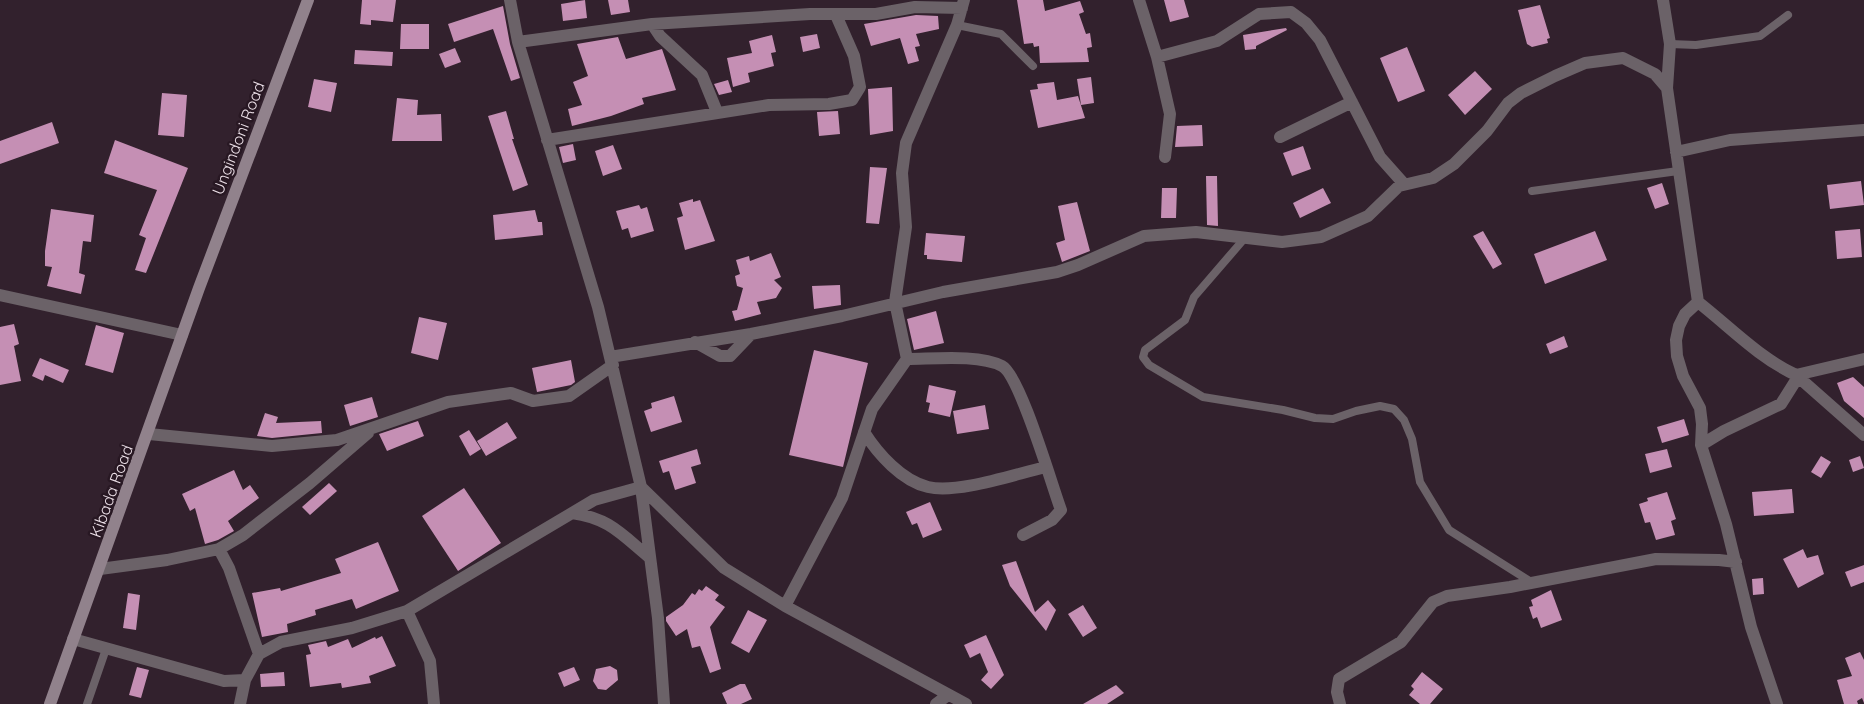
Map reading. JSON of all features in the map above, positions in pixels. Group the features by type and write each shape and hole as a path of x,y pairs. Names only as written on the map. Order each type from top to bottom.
{"main road":[{"name":"Ungindoni Road","path":"199,288 308,0"},
{"name":"Kibada Road","path":"50,704 100,569 199,288"}],"street":[{"path":"510,0 518,42 598,307 641,487 658,618 664,704"},
{"path":"1139,0 1157,57 1170,114 1165,157"},
{"path":"1663,0 1670,44 1668,88 1678,171 1698,302 1774,364 1797,376 1864,435"},
{"path":"518,42 652,24 810,14 876,14 915,7 963,4 957,25 906,143 902,173 906,227 895,302 907,359 872,409 842,498 784,606"},
{"path":"1157,57 1217,41 1259,14 1290,12 1306,23 1320,40 1380,157 1404,184"},
{"path":"547,140 769,104 829,104 852,100 860,87 854,56 836,15"},
{"path":"652,24 660,36 702,75 717,112"},
{"path":"148,434 272,446 337,440 372,430 448,402 511,393 532,401 569,396 611,361 695,342 751,334 842,316 895,302 1057,272 1078,265 1144,236 1196,232 1282,242 1332,234 1368,216 1392,192 1404,184 1433,178 1454,164 1486,131 1508,103 1520,93 1585,63 1623,58 1655,74 1668,88"},
{"path":"1280,137 1352,102"},
{"path":"1676,152 1730,140 1864,130"},
{"path":"0,295 182,335"},
{"path":"1698,302 1684,314 1676,340 1677,356 1684,376 1700,408 1702,424 1701,445 1726,524 1751,627 1777,704"},
{"path":"695,342 720,356 730,356 751,334"},
{"path":"907,359 969,359 1002,366 1009,372 1019,391 1060,510 1052,520 1022,535"},
{"path":"1701,445 1724,431 1781,404 1797,376 1864,359"},
{"path":"100,569 167,560 219,549 243,535 310,483 372,430"},
{"path":"864,432 885,459 912,480 928,487 948,488 982,483 1046,467"},
{"path":"240,704 245,680 259,654 281,642 352,628 407,612 594,500 641,487"},
{"path":"641,487 724,568 784,606 966,704"},
{"path":"572,513 593,516 605,521 649,557"},
{"path":"219,549 229,568 259,654"},
{"path":"1340,704 1336,692 1339,678 1401,642 1433,602 1447,596 1656,559 1736,562"},
{"path":"407,612 430,661 434,704"},
{"path":"73,639 224,681 245,680"},
{"path":"936,704 948,695"}],"lane":[{"path":"1670,44 1696,45 1760,36 1788,15"},
{"path":"957,25 1001,34 1033,66"},
{"path":"1532,191 1678,171"},
{"path":"1244,239 1194,297 1186,320 1145,350 1143,357 1149,365 1203,397 1283,410 1315,418 1333,419 1356,410 1380,406 1394,409 1404,420 1412,439 1420,482 1449,530 1530,582"},
{"path":"87,704 106,649"}],"building":[{"path":"362,0 396,0 393,22 371,20 371,25 360,24"},
{"path":"585,0 587,18 563,21 561,4"},
{"path":"608,0 628,0 630,12 611,15"},
{"path":"1017,0 1043,0 1045,11 1080,1 1084,12 1079,14 1086,34 1090,33 1092,47 1087,48 1089,62 1040,63 1039,46 1034,47 1033,43 1024,44"},
{"path":"1164,0 1184,0 1189,17 1170,22"},
{"path":"1540,5 1550,38 1547,39 1548,43 1532,47 1527,44 1518,10"},
{"path":"503,6 510,44 520,78 511,81 493,29 454,42 448,24"},
{"path":"916,15 938,16 939,29 916,34 920,46 915,47 919,61 908,64 900,38 871,46 864,24"},
{"path":"401,24 429,24 429,49 400,49"},
{"path":"1286,28 1287,30 1256,46 1256,49 1245,50 1243,35"},
{"path":"817,34 820,48 803,52 800,37"},
{"path":"772,35 776,52 771,53 774,66 748,73 750,82 733,87 727,58 752,53 749,41"},
{"path":"618,37 626,59 662,49 676,90 642,98 644,104 611,116 572,126 568,109 582,105 573,82 588,76 577,44"},
{"path":"1407,47 1425,91 1398,102 1380,58"},
{"path":"455,48 461,62 445,68 439,54"},
{"path":"355,50 393,52 392,66 354,64"},
{"path":"1475,71 1492,89 1465,115 1448,95"},
{"path":"1091,77 1094,103 1081,105 1077,79"},
{"path":"314,79 337,83 331,112 308,107"},
{"path":"728,80 732,92 719,95 714,84"},
{"path":"1054,82 1057,100 1078,96 1085,118 1038,128 1030,90 1038,89 1037,84"},
{"path":"892,87 893,131 870,135 868,89"},
{"path":"162,93 187,95 184,137 158,135"},
{"path":"397,98 418,100 417,115 441,114 442,141 392,141"},
{"path":"506,111 514,139 512,139 528,185 513,191 488,116"},
{"path":"838,111 840,134 819,136 817,112"},
{"path":"52,122 59,143 0,164 0,141"},
{"path":"1202,125 1203,146 1175,147 1177,126"},
{"path":"115,140 188,168 146,273 135,270 146,238 139,235 157,190 104,173"},
{"path":"573,144 576,160 563,163 559,147"},
{"path":"613,145 622,169 603,176 595,151"},
{"path":"1303,146 1311,169 1292,176 1283,153"},
{"path":"870,167 887,168 879,224 866,223"},
{"path":"1206,176 1217,176 1218,226 1207,225"},
{"path":"1861,181 1864,205 1830,209 1827,185"},
{"path":"1662,183 1669,204 1655,209 1647,188"},
{"path":"1162,188 1177,188 1176,218 1161,218"},
{"path":"1323,188 1331,203 1300,218 1293,203"},
{"path":"693,199 693,202 700,200 715,241 685,250 677,218 683,216 679,203"},
{"path":"1077,202 1090,251 1062,262 1056,243 1065,240 1058,206"},
{"path":"639,205 641,209 647,207 654,231 631,238 628,228 622,230 616,211"},
{"path":"51,209 94,215 91,242 83,241 79,273 85,275 81,294 47,286 52,267 45,266 45,251"},
{"path":"535,210 538,222 542,222 543,235 495,240 493,215"},
{"path":"1860,229 1862,257 1837,259 1835,231"},
{"path":"1483,231 1502,264 1493,269 1473,236"},
{"path":"1595,231 1607,260 1545,284 1534,254"},
{"path":"926,233 965,236 962,262 927,259 927,255 924,255"},
{"path":"771,253 781,277 774,280 782,288 776,298 757,302 761,314 735,321 732,311 737,310 743,288 737,286 735,276 740,274 736,260 749,256 750,261"},
{"path":"840,285 841,305 814,309 812,286"},
{"path":"936,311 944,343 914,350 907,319"},
{"path":"419,317 447,323 438,360 411,353"},
{"path":"14,324 19,344 14,346 21,381 0,385 0,327"},
{"path":"96,325 124,333 113,373 85,365"},
{"path":"1564,336 1568,347 1550,354 1546,344"},
{"path":"814,350 868,363 843,467 789,455"},
{"path":"40,358 69,370 63,383 45,375 43,381 32,376"},
{"path":"571,360 575,382 571,385 537,392 532,368"},
{"path":"1853,377 1864,387 1864,418 1844,401 1837,383"},
{"path":"929,385 956,391 950,417 928,412 930,403 926,402"},
{"path":"674,396 682,422 651,432 644,411 652,408 651,403"},
{"path":"372,397 378,417 350,426 344,405"},
{"path":"985,405 989,429 957,434 953,411"},
{"path":"265,413 278,417 276,423 321,421 322,433 272,438 257,436"},
{"path":"1684,419 1689,435 1662,443 1657,427"},
{"path":"418,421 424,436 387,451 379,434"},
{"path":"507,422 517,438 486,456 477,441"},
{"path":"469,430 481,449 470,456 459,436"},
{"path":"697,449 701,464 691,467 696,483 675,490 669,471 663,473 659,461"},
{"path":"1667,449 1672,467 1650,473 1645,454"},
{"path":"1821,456 1831,462 1821,478 1811,472"},
{"path":"1860,456 1864,468 1853,472 1849,460"},
{"path":"234,470 243,490 250,485 259,498 228,521 234,531 218,540 205,544 195,508 190,511 182,494"},
{"path":"329,483 337,491 310,515 302,507"},
{"path":"464,488 501,543 458,571 422,516"},
{"path":"1792,489 1794,513 1754,516 1752,492"},
{"path":"1667,492 1676,519 1671,521 1675,535 1656,540 1650,522 1645,523 1639,504 1648,501 1647,498"},
{"path":"930,502 942,530 923,538 917,523 912,525 906,512"},
{"path":"378,542 399,591 356,609 352,599 315,610 316,615 287,624 288,632 262,637 252,593 280,588 281,591 341,573 335,559"},
{"path":"1803,549 1807,558 1818,555 1824,574 1798,588 1783,559"},
{"path":"1016,561 1035,612 1048,600 1056,610 1046,631 1010,586 1002,565"},
{"path":"1864,565 1864,582 1851,587 1845,572"},
{"path":"1763,578 1764,594 1753,595 1752,579"},
{"path":"706,586 719,595 715,600 725,607 710,627 721,669 710,673 700,646 692,648 687,629 676,636 666,621 666,617 683,605 692,593 695,595 699,589 702,591"},
{"path":"1551,590 1562,620 1541,628 1537,617 1533,619 1529,607 1533,606 1531,600"},
{"path":"128,593 140,595 136,630 123,628"},
{"path":"1083,605 1097,628 1083,637 1068,614"},
{"path":"748,610 767,620 749,653 731,643"},
{"path":"986,635 1004,675 991,689 981,680 988,672 980,653 970,658 964,645"},
{"path":"382,636 396,666 369,676 371,683 342,688 341,683 310,687 306,655 311,654 308,645 326,641 328,647 348,639 352,648 375,637 376,639"},
{"path":"1860,652 1864,660 1864,703 1862,698 1857,701 1858,704 1844,704 1837,680 1852,676 1845,658"},
{"path":"610,666 617,670 618,680 606,690 598,689 593,681 596,669"},
{"path":"137,667 149,670 141,698 129,695"},
{"path":"574,667 580,680 564,687 558,673"},
{"path":"284,672 285,686 261,687 260,674"},
{"path":"1422,672 1443,689 1430,704 1420,704 1409,695 1414,689 1411,686"},
{"path":"740,684 745,684 752,699 741,704 727,704 722,693"},
{"path":"1116,685 1124,693 1107,704 1083,704"}]}
